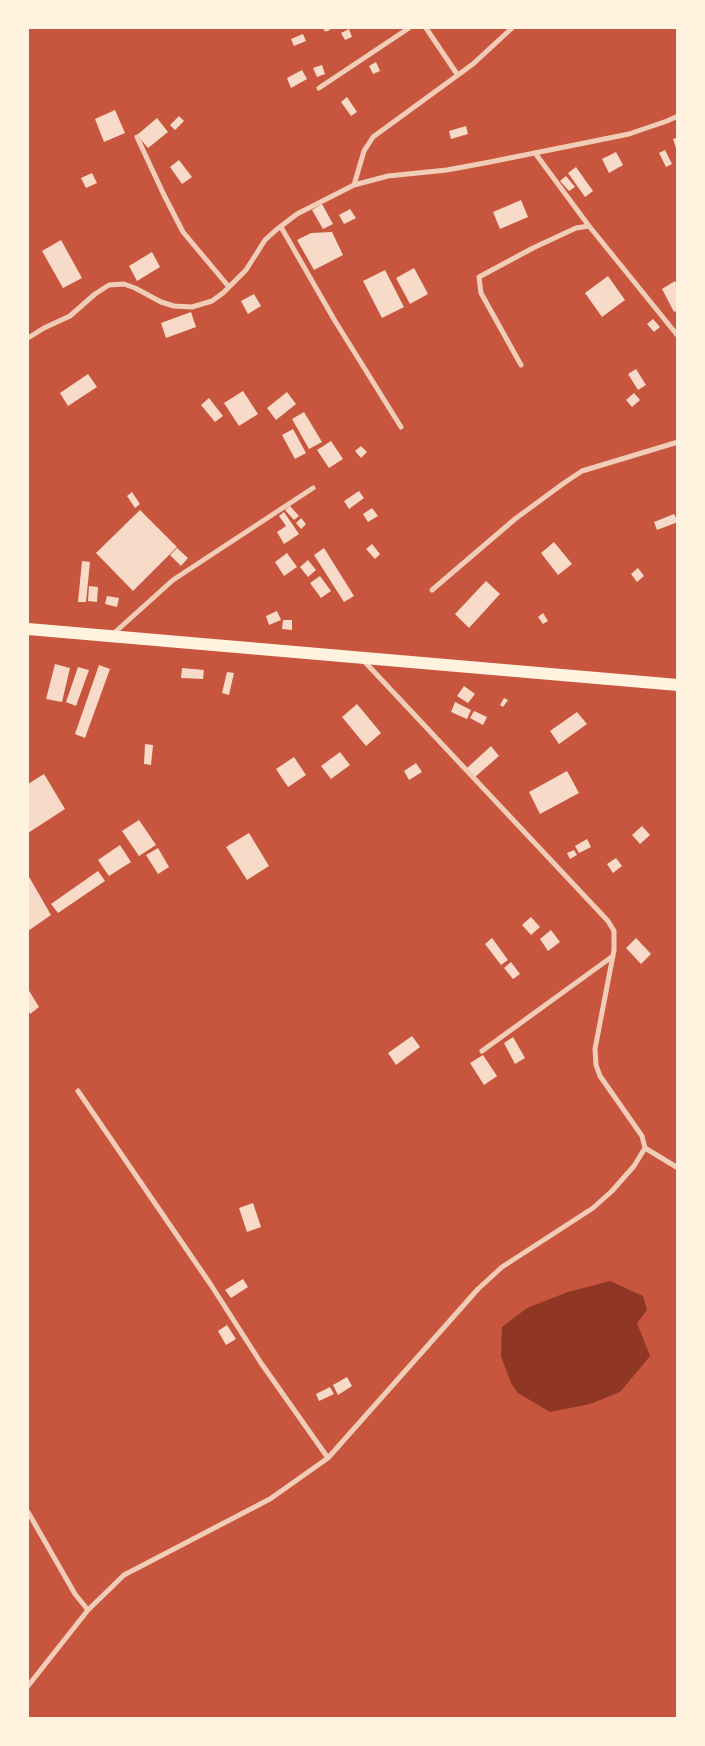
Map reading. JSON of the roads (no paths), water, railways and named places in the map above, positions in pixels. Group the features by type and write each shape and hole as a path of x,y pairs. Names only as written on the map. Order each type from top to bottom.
{"main road":[{"path":"28,629 678,685"}],"street":[{"path":"319,88 409,28"},
{"path":"426,28 458,74"},
{"path":"354,185 364,150 373,136 473,64 512,28"},
{"path":"28,338 70,316 95,294 109,285 124,284 136,288 161,302 185,308 212,301 224,293 246,270 265,240 296,214 354,185 388,176 447,170 629,134 678,116"},
{"path":"137,137 183,232 229,286"},
{"path":"535,153 589,226 677,335"},
{"path":"521,366 481,293 479,277 533,248 576,228 589,226"},
{"path":"281,227 335,320 401,426"},
{"path":"432,590 515,519 582,471 678,442"},
{"path":"111,636 173,580 313,488"},
{"path":"360,657 608,921 614,931 615,940 594,1049 596,1065 600,1076 642,1136 645,1148 678,1168"},
{"path":"482,1051 613,956"},
{"path":"78,1091 211,1285 261,1363 328,1458"},
{"path":"28,1686 88,1610 124,1575 270,1499 328,1458 478,1288 502,1267 593,1208 612,1191 634,1166 645,1148"},
{"path":"28,1512 75,1594 88,1610"}]}
